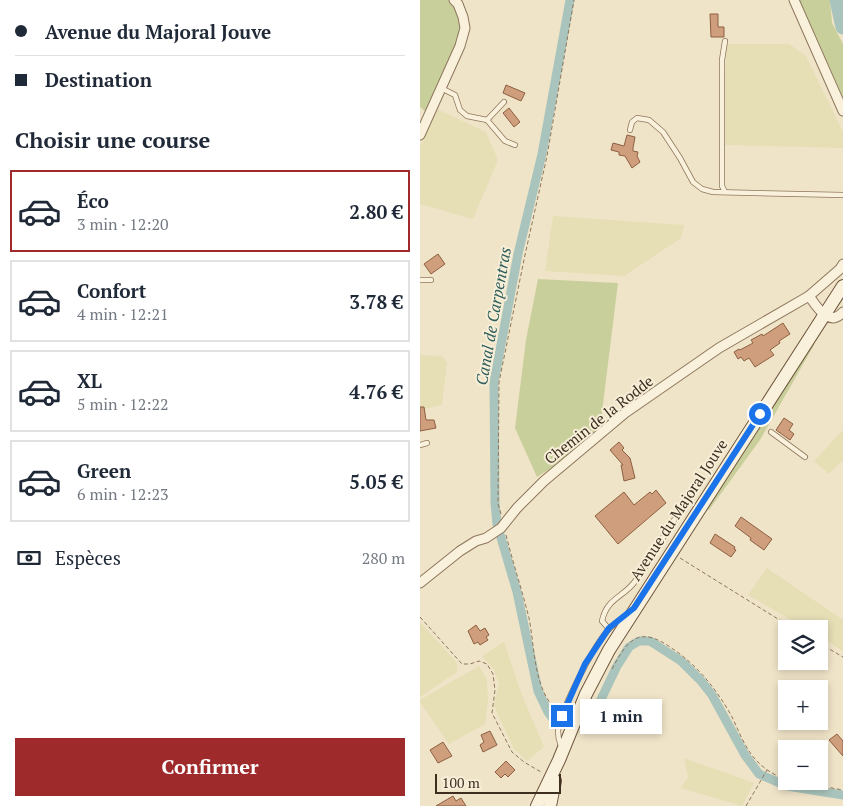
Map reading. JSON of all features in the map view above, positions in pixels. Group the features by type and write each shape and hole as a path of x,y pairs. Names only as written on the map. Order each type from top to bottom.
{"main road":[{"name":"Avenue du Majoral Jouve","path":"537,806 596,674 634,608 843,286"},
{"name":"Avenue du Majoral Jouve","path":"550,806 561,755"}],"street":[{"path":"420,135 423,120 441,88 460,46 464,28 463,17 458,4 454,0"},
{"path":"794,0 843,111"},
{"name":"Chemin de la Rodde","path":"420,583 460,551 500,529 517,508 544,481 625,414 719,348 809,296 840,269 843,264"},
{"path":"809,296 824,315 833,319 839,317 843,312"}],"lane":[{"path":"725,41 722,60 722,186 725,192"},
{"path":"441,88 455,94 460,110 467,116 487,120 505,141 515,145"},
{"path":"487,120 504,102"},
{"path":"630,130 632,122 637,118 649,120 663,132 693,182 702,189 713,192 843,195"},
{"path":"420,280 430,280"},
{"path":"771,432 806,458"},
{"path":"420,445 427,443"},
{"path":"609,628 602,621 604,610 635,582 674,520"},
{"path":"561,755 558,729 585,664 609,628 634,608"}],"path":[{"path":"562,716 552,705 539,678 529,618 500,529 498,504 499,382 547,156 574,0"},
{"path":"671,552 780,620"},
{"path":"420,617 462,664 479,661 487,664 493,674 495,690 492,713 512,752 524,762 551,778"},
{"path":"612,668 622,651 632,640 649,636 658,639 685,657 716,690 750,752 766,771 778,776"},
{"path":"828,648 843,657"},
{"path":"746,806 766,771"},
{"path":"828,787 843,790"}],"shaded area":[{"path":"727,44 789,44 806,56 843,132 843,148 725,145"},
{"path":"437,109 486,132 498,160 473,219 420,204 420,147"},
{"path":"553,216 684,225 681,238 624,276 545,271"},
{"path":"420,355 442,356 447,363 442,405 420,410"},
{"path":"843,430 843,460 829,474 814,461"},
{"path":"767,568 843,620 843,651 828,642 828,620 791,620 748,595"},
{"path":"420,622 457,663 457,672 420,697"},
{"path":"504,642 520,690 544,747 527,761 514,749 497,713 494,703 499,684 493,668 482,656"},
{"path":"479,666 487,680 488,702 485,724 449,744 420,700"},
{"path":"684,758 754,783 742,806 681,788 688,777"}],"green space":[{"path":"420,0 449,0 460,16 461,26 455,50 426,112 420,107"},
{"path":"798,0 830,0 832,23 843,44 843,104"},
{"path":"538,279 618,283 600,428 556,465 537,477 515,428 526,340"},
{"path":"813,343 814,345 760,440 709,510 706,510"}],"building":[{"path":"710,14 718,14 718,27 724,27 724,37 711,37"},
{"path":"506,85 525,93 521,101 503,93"},
{"path":"509,108 520,122 514,127 503,113"},
{"path":"627,135 635,137 633,151 638,152 637,156 640,162 632,168 625,156 611,150 613,143 624,146"},
{"path":"438,254 445,264 431,274 424,264"},
{"path":"783,323 790,334 770,350 774,355 755,367 749,358 744,361 741,357 738,359 734,352 753,343 751,340 762,334 763,336"},
{"path":"420,407 424,407 426,420 434,420 436,428 420,431"},
{"path":"784,418 793,424 789,430 794,434 790,440 776,430"},
{"path":"619,442 624,448 622,450 630,458 635,478 624,481 621,465 623,465 610,450"},
{"path":"656,490 666,503 618,544 595,516 624,492 634,505 650,492 652,494"},
{"path":"741,517 772,539 764,550 735,526"},
{"path":"715,534 735,547 734,549 736,550 731,557 710,543"},
{"path":"476,625 480,631 485,628 489,635 486,637 488,640 480,645 478,642 474,644 468,631"},
{"path":"490,731 497,745 483,752 480,745 484,742 481,735"},
{"path":"837,734 843,741 843,756 829,740"},
{"path":"443,742 452,756 438,763 430,750"},
{"path":"506,761 515,770 508,777 505,774 501,778 495,772"},
{"path":"453,796 456,801 461,798 466,806 436,806"}],"waterway":[{"name":"Canal de Carpentras","path":"556,723 548,712 538,691 517,592 497,524 495,503 494,382 518,254 542,154 570,0"},
{"path":"837,0 843,27"},
{"name":"Canal de Carpentras","path":"585,727 594,714 617,666 629,647 639,641 650,641 681,661 701,681 712,695 745,755 759,774 787,786 843,795"}],"route":[{"path":"562,716 585,664 609,628 634,608 760,414"}]}
